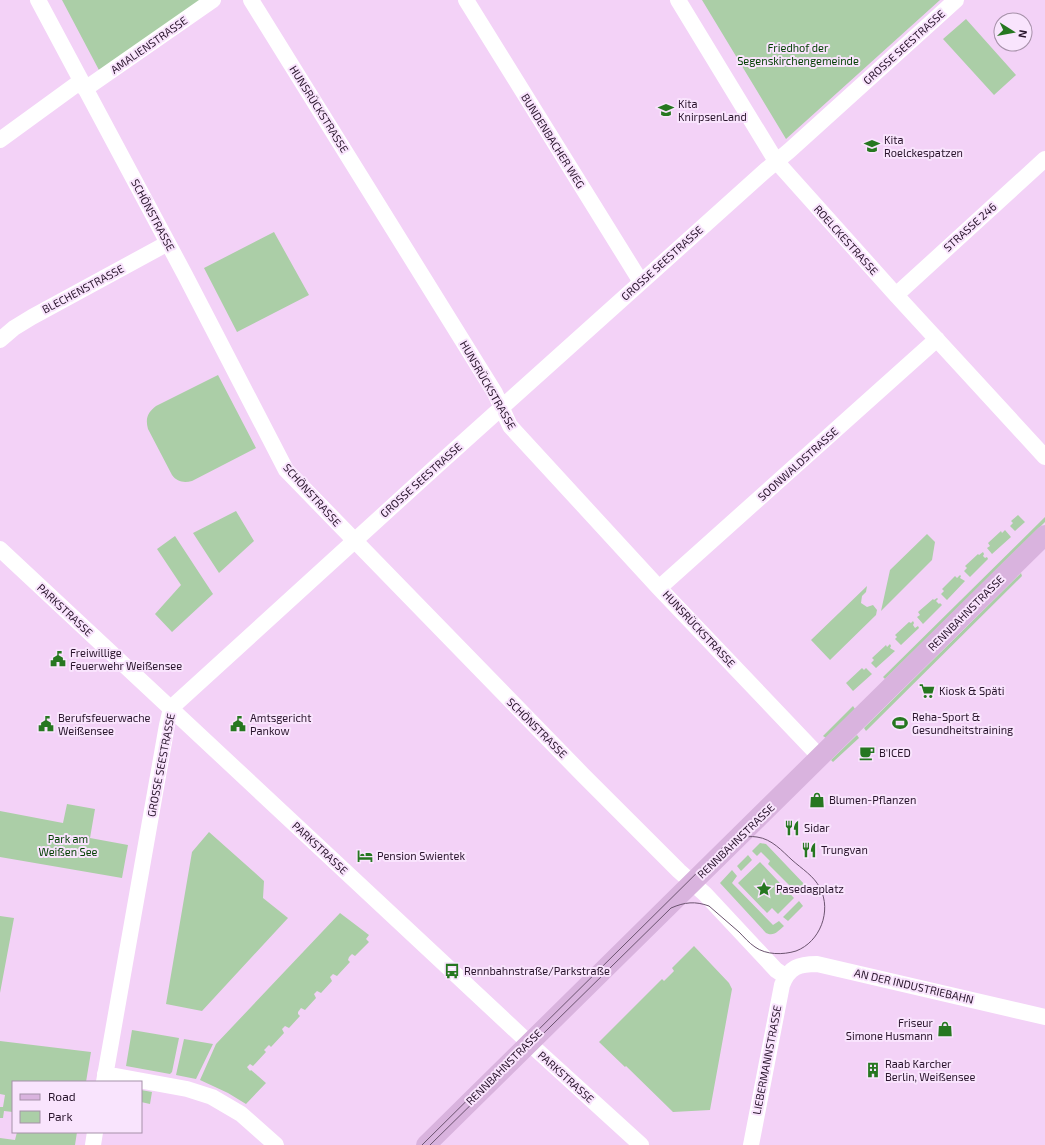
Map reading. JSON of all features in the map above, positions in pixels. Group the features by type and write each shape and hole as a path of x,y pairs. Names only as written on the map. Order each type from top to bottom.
{"main road":[{"name":"RENNBAHNSTRASSE","path":"426,1145 1045,535"}],"street":[{"name":"SCHÖNSTRASSE","path":"38,0 168,243 286,470 583,775 679,871 693,882"},
{"name":"AMALIENSTRASSE","path":"0,140 213,0"},
{"name":"HUNSRÜCKSTRASSE","path":"251,0 494,393 510,426 660,588 820,757"},
{"name":"BUNDENBACHER WEG","path":"466,0 641,282"},
{"name":"ROELCKESTRASSE","path":"678,0 776,161 896,295 1045,457"},
{"name":"GROSSE SEESTRASSE","path":"105,1078 166,725 171,708 500,408 956,0"},
{"name":"STRASSE 246","path":"896,295 1045,159"},
{"name":"BLECHENSTRASSE","path":"0,340 14,328 32,317 168,243"},
{"name":"SOONWALDSTRASSE","path":"660,588 937,339"},
{"name":"PARKSTRASSE","path":"0,549 528,1043 641,1145"},
{"path":"693,882 776,970 785,976"},
{"name":"AN DER INDUSTRIEBAHN","path":"785,976 794,968 804,964 817,964 1045,1017"},
{"name":"LIEBERMANNSTRASSE","path":"751,1145 785,976"},
{"path":"105,1078 127,1081"},
{"path":"142,1083 187,1089 212,1097 241,1114 276,1145"},
{"path":"93,1145 95,1133"}],"green space":[{"path":"62,0 202,0 100,72"},
{"name":"Friedhof der Segenskirchengemeinde","path":"702,0 940,0 786,139"},
{"path":"966,19 993,49 993,52 995,52 1016,75 994,95 943,39"},
{"path":"274,232 309,295 237,332 204,268"},
{"path":"218,375 256,448 192,481 178,481 172,475 148,429 148,416 156,406"},
{"path":"236,511 254,541 219,573 193,533"},
{"path":"1018,515 1025,522 1015,531 1010,526 1013,523 1011,521"},
{"path":"1045,517 1045,522 885,679 883,677"},
{"path":"1005,530 1011,537 992,554 987,548 990,546 988,543 1001,531 1002,533"},
{"path":"927,534 935,542 932,560 881,611 890,570"},
{"path":"175,536 213,594 172,632 155,614 181,585 157,549"},
{"path":"983,552 983,556 985,558 987,557 988,559 970,577 964,571 967,568 965,566 978,554 979,555"},
{"path":"1021,573 1022,576 866,731 864,728"},
{"path":"960,575 960,578 965,581 947,600 941,594 944,591 942,589 955,576 957,578"},
{"path":"867,586 866,592 862,596 861,603 867,607 873,605 877,610 876,615 830,660 811,640"},
{"path":"937,598 938,599 936,601 942,605 923,624 917,617 920,615 918,612 933,599 934,600"},
{"path":"913,621 915,628 918,626 919,628 901,645 895,639 897,637 895,635 909,622 911,623"},
{"path":"890,644 890,648 895,651 876,668 871,663 874,660 872,658 886,645 887,647"},
{"path":"862,668 864,670 866,668 872,674 853,691 846,683"},
{"path":"853,706 855,709 826,738 823,736"},
{"path":"857,735 859,738 833,762 831,760"},
{"name":"Park am Weißen See","path":"67,804 95,809 90,838 128,845 122,878 0,857 0,811 63,823"},
{"path":"209,832 264,881 263,898 288,918 202,1011 166,1004 192,852"},
{"path":"760,843 766,844 807,887 799,895 768,864 770,861 761,852 757,856 752,851"},
{"path":"748,855 752,860 741,871 737,866"},
{"path":"760,862 794,898 778,914 772,908 767,913 738,883"},
{"path":"732,870 737,876 732,883 773,925 779,921 784,926 774,934 766,933 720,883"},
{"path":"799,901 803,906 788,921 783,917"},
{"path":"340,913 369,935 366,939 369,942 355,956 352,954 349,957 348,960 350,962 337,976 333,974 330,977 332,981 321,993 317,991 314,994 316,998 305,1010 301,1008 298,1012 300,1016 289,1028 285,1026 282,1029 284,1033 271,1047 269,1045 264,1050 266,1052 253,1066 250,1064 247,1067 266,1083 246,1104 228,1093 200,1080 216,1044"},
{"path":"0,916 14,918 0,993"},
{"path":"694,946 729,983 732,989 710,1110 673,1112 599,1042 662,979 664,981 674,971 672,968"},
{"path":"132,1030 179,1038 172,1072 170,1074 126,1066"},
{"path":"184,1039 213,1044 196,1079 176,1075"},
{"path":"0,1041 91,1052 86,1081 12,1081 12,1112 4,1111 3,1118 0,1118 0,1107 3,1107 5,1095 0,1094"},
{"path":"142,1090 152,1092 150,1104 142,1102"},
{"path":"17,1133 77,1133 75,1145 0,1145 0,1138 15,1140"}],"tram line":[{"path":"422,1145 723,847 744,837 762,838 767,840 808,873 820,888 825,906 822,925 812,941 796,951 786,953 775,954 759,950 709,906 699,903 690,903 681,904 671,908 430,1145"}],"place":[{"name":"Kita KnirpsenLand","path":"666,110"},
{"name":"Kita Roelckespatzen","path":"872,146"},
{"name":"Freiwillige Feuerwehr Weißensee","path":"58,659"},
{"name":"Kiosk & Späti","path":"927,691"},
{"name":"Reha-Sport & Gesundheitstraining","path":"900,723"},
{"name":"Berufsfeuerwache Weißensee","path":"46,724"},
{"name":"Amtsgericht Pankow","path":"238,724"},
{"name":"B'ICED","path":"867,753"},
{"name":"Blumen-Pflanzen","path":"817,800"},
{"name":"Sidar","path":"792,828"},
{"name":"Trungvan","path":"809,850"},
{"name":"Pension Swientek","path":"365,856"},
{"name":"Pasedagplatz","path":"764,889"},
{"name":"Rennbahnstraße/Parkstraße","path":"452,971"},
{"name":"Friseur Simone Husmann","path":"945,1029"},
{"name":"Raab Karcher Berlin, Weißensee","path":"873,1070"}]}
